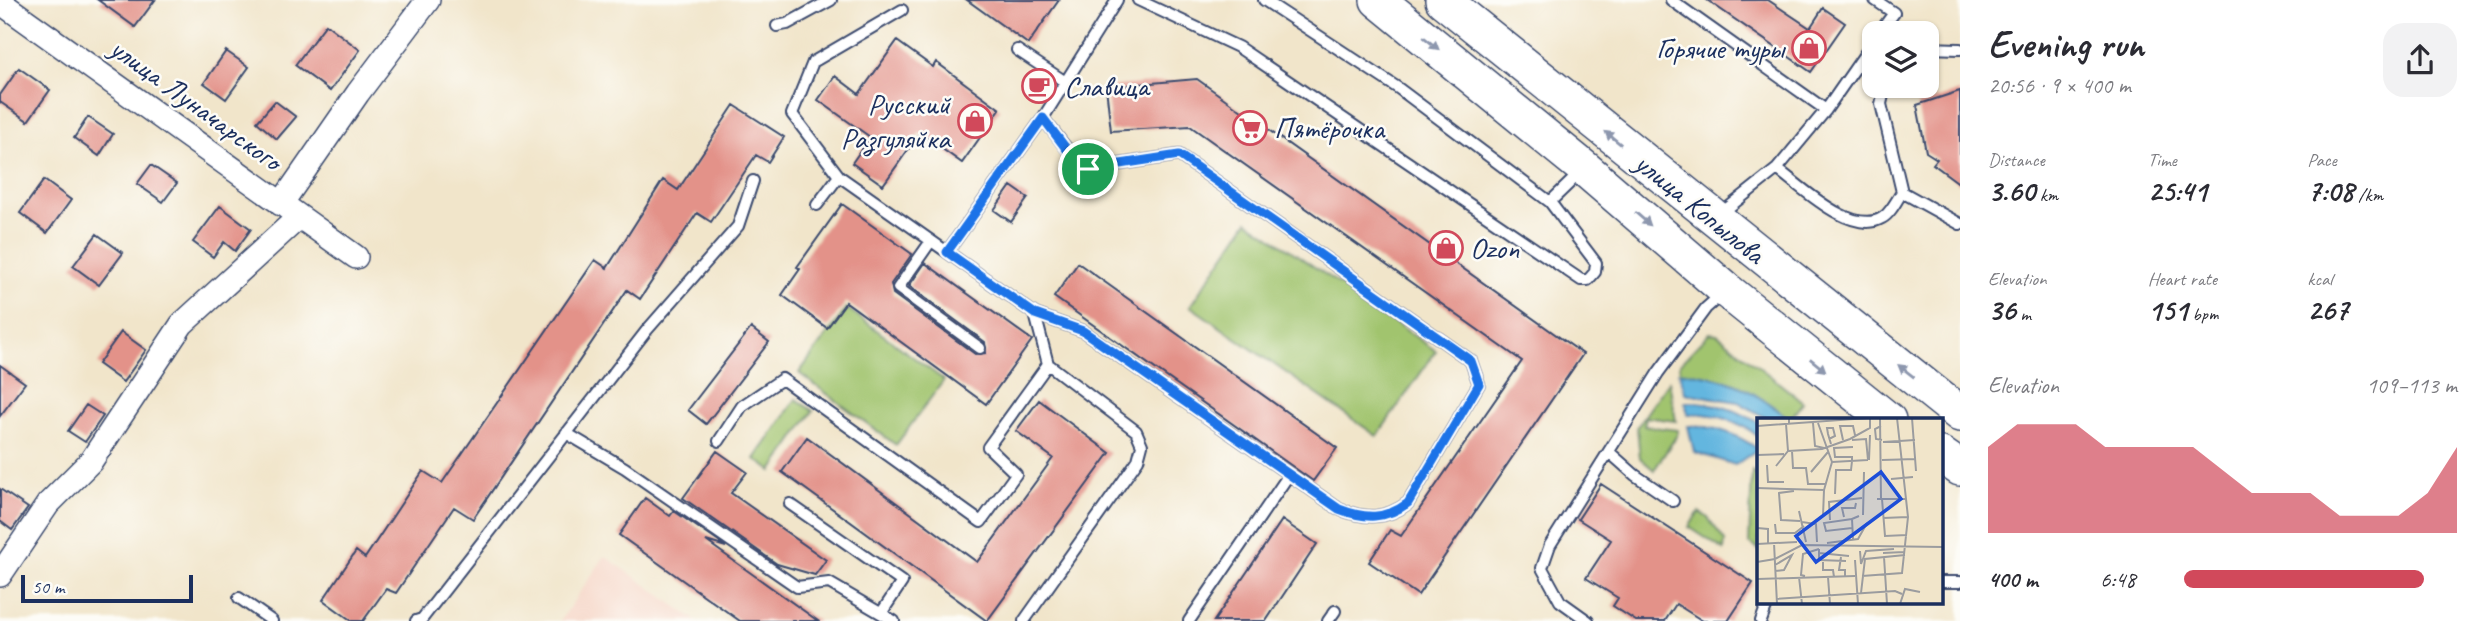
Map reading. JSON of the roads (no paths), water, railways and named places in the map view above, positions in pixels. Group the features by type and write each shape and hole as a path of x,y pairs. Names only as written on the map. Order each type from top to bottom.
{"main road":[{"name":"улица Копылова","path":"1378,0 1884,418"},
{"name":"улица Копылова","path":"1443,0 1960,414"},
{"path":"1942,456 1960,468"}],"street":[{"path":"0,575 48,505 91,461 183,324 290,211 358,93 428,0"},
{"name":"улица Луначарского","path":"0,2 356,257"}],"lane":[{"path":"777,26 787,24 831,0"},
{"path":"947,252 1043,118 1117,0"},
{"path":"1138,0 1238,47 1581,280 1588,280 1595,272 1596,263 1550,202 1398,88 1264,0"},
{"path":"1671,0 1826,110"},
{"path":"1875,0 1894,13 1888,21"},
{"path":"902,10 813,62 792,114 839,176 1035,314 1083,331 1339,509 1363,518 1397,512 1408,503 1479,384 1471,361 1179,155 1088,169 1074,159 1043,118"},
{"path":"1939,48 1960,49"},
{"path":"1017,50 1064,81"},
{"path":"1714,219 1777,169 1826,110 1862,58"},
{"path":"1777,169 1853,222 1870,223 1885,217 1902,192 1881,104 1882,98"},
{"path":"1550,202 1584,168"},
{"path":"817,205 839,176"},
{"path":"416,621 422,619 647,330 738,226 753,181"},
{"path":"1902,192 1960,224"},
{"path":"932,241 898,288 980,348"},
{"path":"1588,621 1560,601 1542,568 1550,545 1658,373 1706,308 1726,290"},
{"path":"1024,621 1138,460 1142,445 1136,431 1048,364 1035,314"},
{"path":"719,441 742,406 782,379 981,522 1016,474 988,447 1048,364"},
{"path":"566,433 625,468 797,587 829,583 894,621"},
{"path":"1609,452 1634,475 1673,501"},
{"path":"1189,621 1288,476"},
{"path":"790,504 902,582 882,612"},
{"path":"1942,582 1960,582"},
{"path":"239,598 272,621"},
{"path":"1761,621 1767,604"},
{"path":"1328,621 1335,611"}],"water":[{"path":"1679,372 1712,377 1751,392 1789,418 1766,418 1738,402 1685,393"},
{"path":"1685,402 1724,407 1757,422 1757,436 1725,419 1688,414"},
{"path":"1688,426 1725,432 1757,448 1735,465 1694,452"}],"place":[{"name":"Горячие туры","path":"1809,48"},
{"name":"Славица","path":"1039,86"},
{"name":"Русский Разгуляйка","path":"975,121"},
{"name":"Пятёрочка","path":"1250,128"},
{"name":"Ozon","path":"1446,248"}]}
